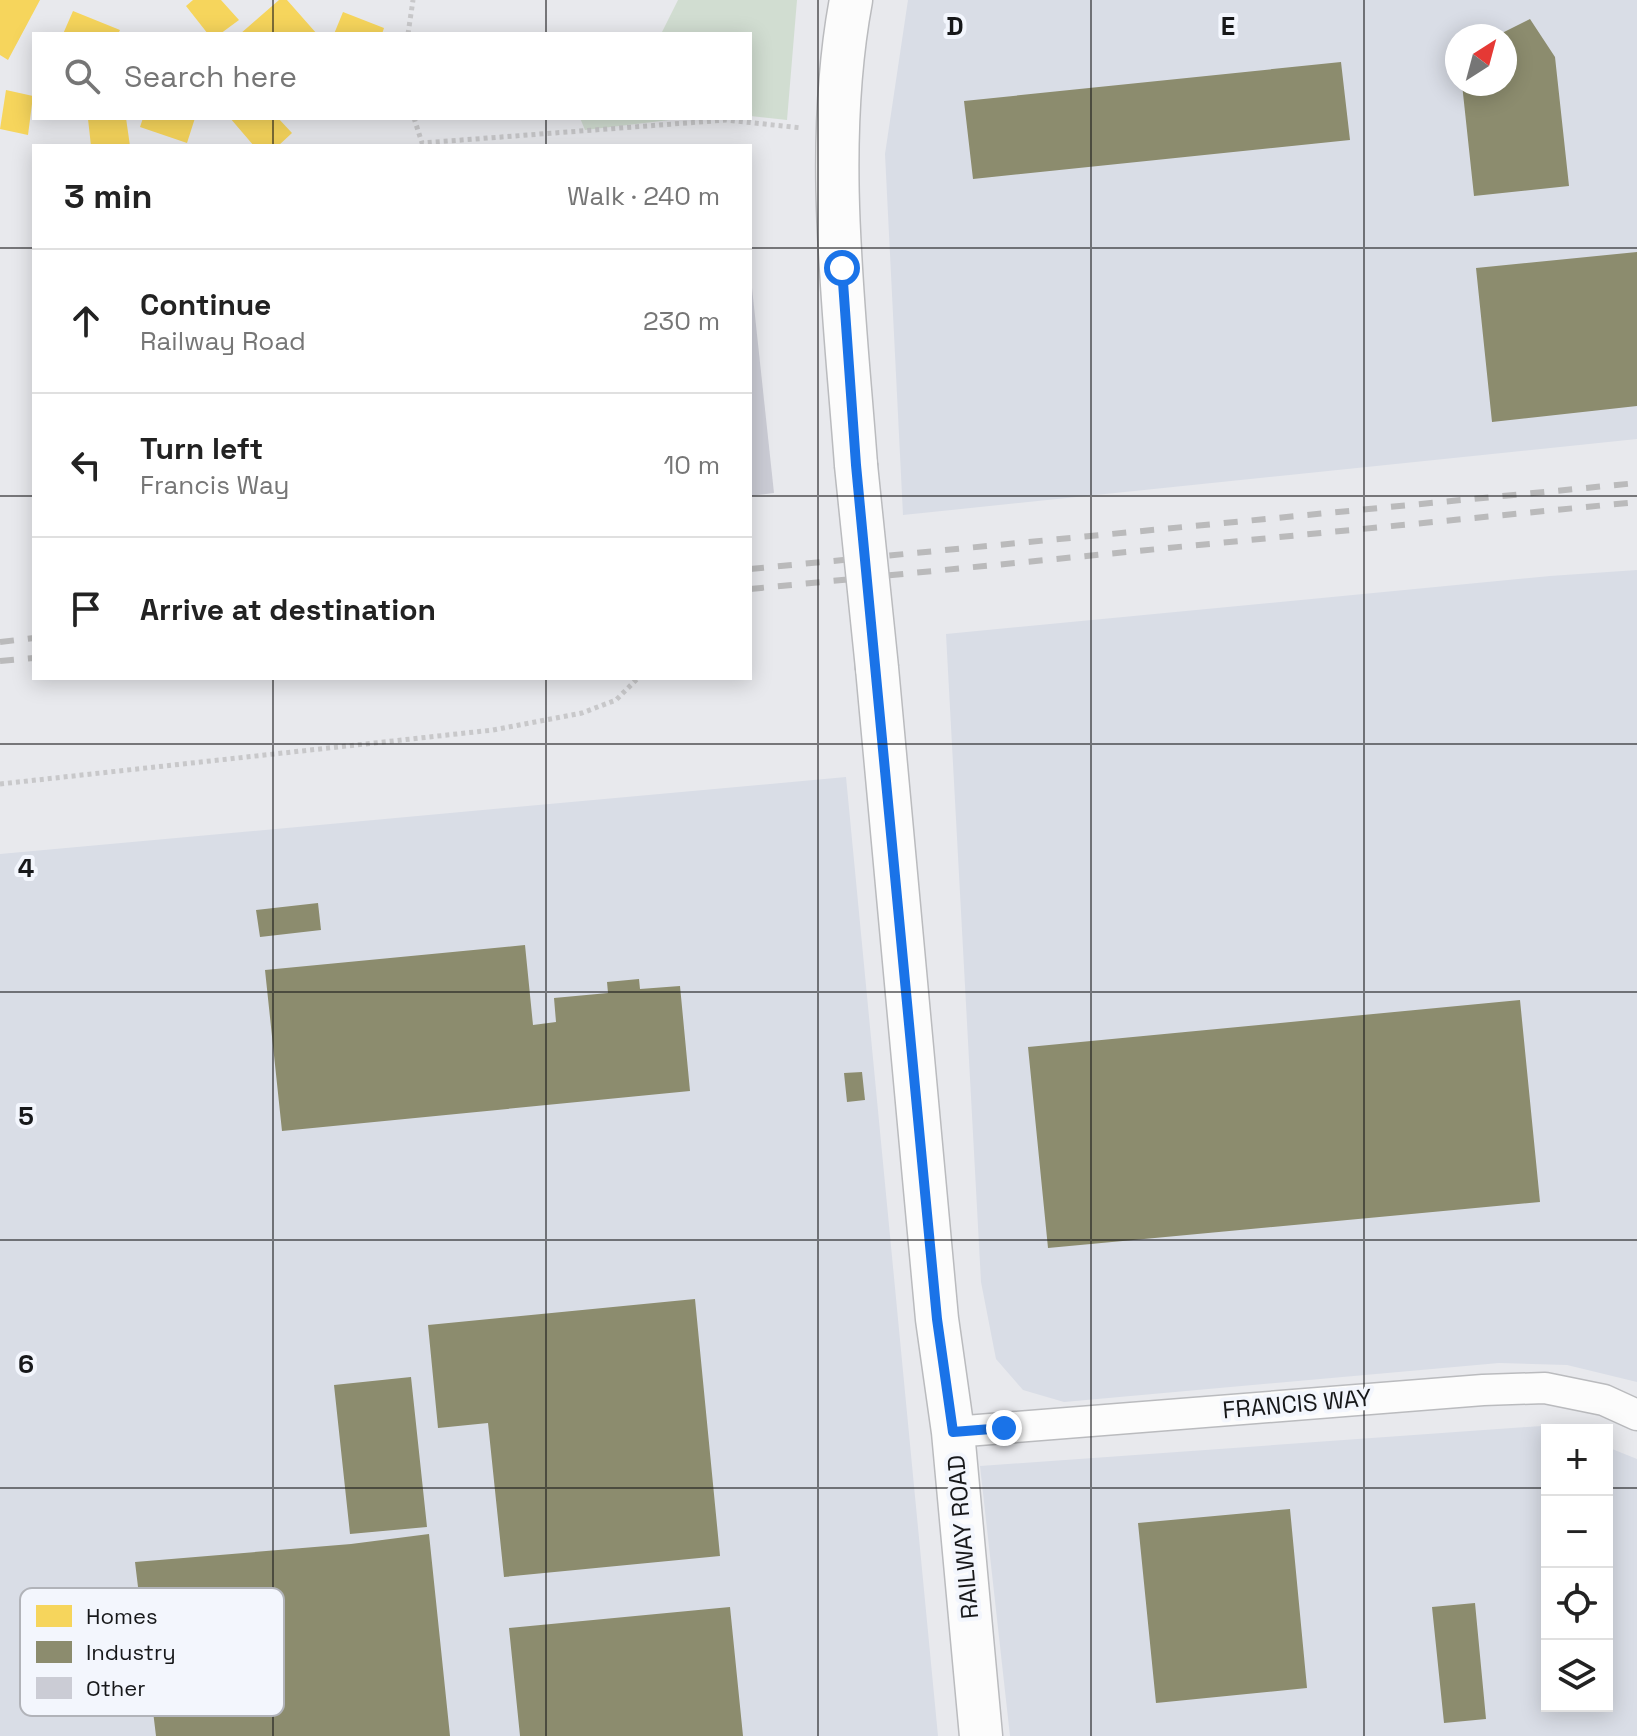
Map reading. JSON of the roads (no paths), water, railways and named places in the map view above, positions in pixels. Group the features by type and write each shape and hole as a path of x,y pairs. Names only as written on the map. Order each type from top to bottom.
{"main road":[{"name":"RAILWAY ROAD","path":"851,0 837,132 842,268 856,465 937,1319 953,1432 981,1736"}],"street":[{"name":"FRANCIS WAY","path":"953,1432 1483,1390 1545,1388 1604,1400 1637,1415"}],"railway":[{"path":"752,569 1637,483"},
{"path":"752,589 1637,502"},
{"path":"0,642 32,638"},
{"path":"0,661 32,658"}]}
